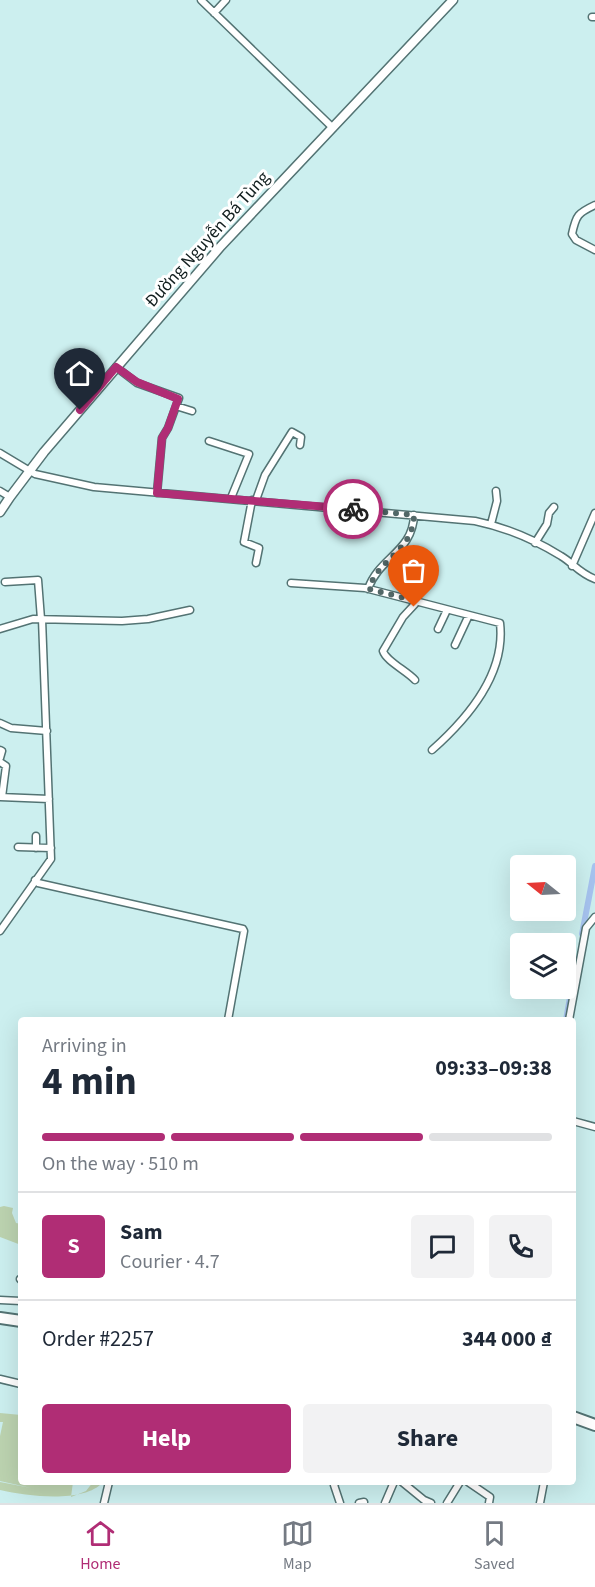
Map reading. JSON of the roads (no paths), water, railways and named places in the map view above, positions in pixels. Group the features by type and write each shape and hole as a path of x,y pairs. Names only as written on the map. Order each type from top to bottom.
{"highway":[{"path":"0,1318 18,1321"},
{"path":"576,1419 595,1425"}],"main road":[{"name":"Đường Nguyễn Bá Tùng","path":"0,512 29,471 221,246 453,0"}],"street":[{"path":"201,0 333,128"},
{"path":"214,13 226,0"},
{"path":"595,205 575,218 572,234 576,240 595,250"},
{"path":"117,366 137,382 178,399 162,438 157,493"},
{"path":"176,406 192,411"},
{"path":"256,563 259,548 244,542 254,500 265,475 292,432 301,437 300,445"},
{"path":"209,441 249,454 231,498"},
{"path":"0,453 29,471 94,487 340,508 491,524 563,557 572,566 595,579"},
{"path":"0,491 10,496"},
{"path":"491,524 497,501 496,491"},
{"path":"535,543 554,507"},
{"path":"340,508 341,522"},
{"path":"572,566 595,513"},
{"path":"369,589 378,570 407,541 414,525 414,515"},
{"path":"1,927 51,859 47,731 38,580 5,582"},
{"path":"291,583 369,589 500,623 502,634 499,655 485,690 459,724 432,750"},
{"path":"413,600 415,604 403,617 383,651 385,657 406,670 415,680"},
{"path":"0,630 33,619 122,621 148,619 190,610"},
{"path":"438,629 447,610"},
{"path":"455,645 469,615"},
{"path":"0,723 11,728 47,731"},
{"path":"0,750 2,751 0,758"},
{"path":"0,762 6,766 1,797 48,799"},
{"path":"36,836 36,848"},
{"path":"18,847 51,848"},
{"path":"35,880 243,929 229,1017"},
{"path":"570,1017 586,928 595,917"},
{"path":"576,1122 595,1127"},
{"path":"0,1300 18,1301"},
{"path":"0,1379 18,1383"},
{"path":"104,1503 108,1485"},
{"path":"334,1485 340,1503"},
{"path":"386,1503 393,1485"},
{"path":"406,1485 431,1503"},
{"path":"447,1503 458,1485"},
{"path":"473,1485 487,1493 490,1497 489,1503"},
{"path":"539,1503 543,1485"}],"waterway":[{"path":"582,934 595,866"},
{"path":"567,1017 577,959"}]}
